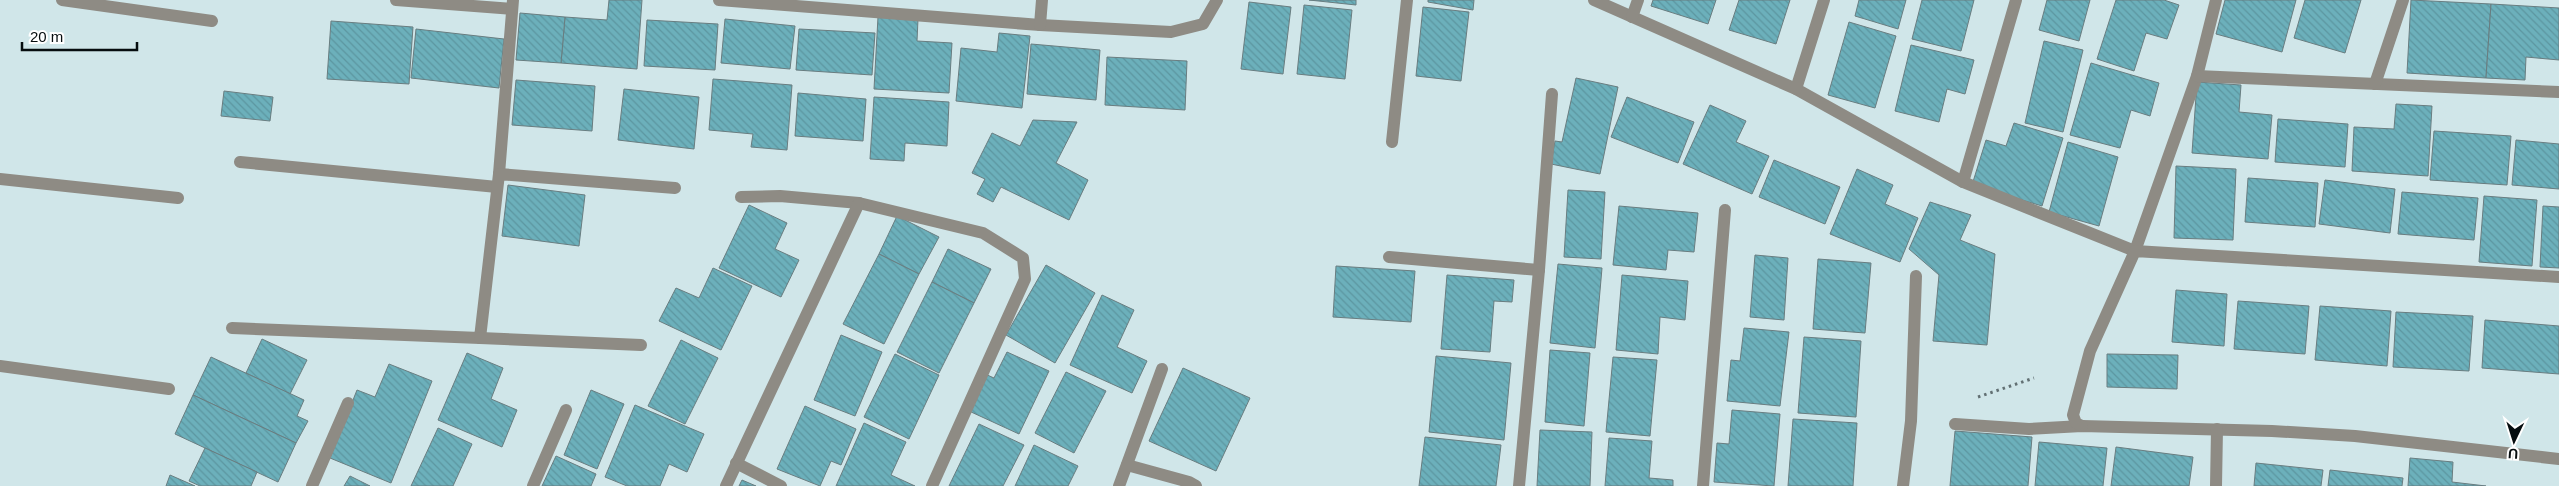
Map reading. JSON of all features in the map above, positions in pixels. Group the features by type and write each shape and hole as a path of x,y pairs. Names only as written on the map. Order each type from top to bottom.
{"street":[{"path":"62,0 212,21"},
{"path":"396,0 513,5 499,174 480,338"},
{"path":"719,0 858,5 1040,25 1171,32 1204,24 1218,0"},
{"path":"1040,25 1042,0"},
{"path":"1392,142 1407,0"},
{"path":"1594,0 1796,89 1963,182 2135,251 2559,278"},
{"path":"1632,17 1638,0"},
{"path":"1796,89 1824,0"},
{"path":"1963,182 2016,0"},
{"path":"2082,426 2076,422 2073,415 2090,350 2135,251 2197,76 2216,0"},
{"path":"2375,84 2403,0"},
{"path":"2197,76 2559,92"},
{"path":"1519,486 1539,270 1552,94"},
{"path":"240,162 497,187"},
{"path":"499,174 675,188"},
{"path":"0,179 178,198"},
{"path":"741,197 780,196 860,203 983,232 1023,258 1025,279 932,486"},
{"path":"726,486 860,203"},
{"path":"1703,486 1725,210"},
{"path":"1389,257 1539,270"},
{"path":"1903,486 1911,421 1916,276"},
{"path":"232,328 641,345"},
{"path":"0,366 169,389"},
{"path":"1119,486 1162,369"},
{"path":"312,486 348,403"},
{"path":"533,486 566,410"},
{"path":"1955,424 2029,429 2082,426 2217,429 2355,436 2559,459"},
{"path":"2216,486 2217,429"},
{"path":"736,463 781,486"},
{"path":"1127,465 1189,482 1196,486"}],"building":[{"path":"609,0 642,0 637,69 561,63 565,17 607,20"},
{"path":"1309,0 1356,0 1356,5"},
{"path":"1428,0 1474,0 1473,10 1428,2"},
{"path":"1653,0 1716,0 1708,24 1651,6"},
{"path":"1739,0 1790,0 1776,44 1729,30"},
{"path":"1859,0 1906,0 1898,29 1855,16"},
{"path":"1922,0 1974,0 1961,51 1912,39"},
{"path":"2047,0 2090,0 2079,41 2039,30"},
{"path":"2116,0 2164,0 2179,5 2167,39 2146,33 2134,71 2097,59"},
{"path":"2225,0 2296,0 2282,52 2216,34"},
{"path":"2305,0 2361,0 2345,53 2294,38"},
{"path":"2411,0 2491,4 2486,78 2407,73"},
{"path":"1249,2 1291,7 1283,74 1241,69"},
{"path":"2491,4 2559,8 2559,60 2526,57 2525,80 2486,78"},
{"path":"1304,5 1352,10 1345,79 1297,74"},
{"path":"1423,7 1469,12 1461,81 1416,76"},
{"path":"520,13 565,17 561,63 516,60"},
{"path":"878,17 918,19 917,41 952,43 949,93 874,89"},
{"path":"725,19 795,26 790,69 721,63"},
{"path":"647,20 718,24 715,70 644,66"},
{"path":"331,21 413,27 409,84 327,79"},
{"path":"1849,22 1896,36 1875,108 1828,95"},
{"path":"416,29 504,39 499,88 411,78"},
{"path":"799,29 875,33 872,75 796,70"},
{"path":"999,33 1030,36 1022,108 956,101 961,48 997,52"},
{"path":"2044,41 2083,50 2063,132 2025,123"},
{"path":"1031,44 1100,50 1096,100 1027,94"},
{"path":"1911,45 1974,60 1965,94 1947,89 1939,122 1895,111"},
{"path":"1107,57 1187,61 1185,110 1105,105"},
{"path":"2091,63 2159,83 2150,116 2131,110 2120,148 2070,135"},
{"path":"1576,78 1618,87 1600,174 1551,164 1555,141 1562,142"},
{"path":"713,79 792,85 787,150 751,147 753,134 709,130"},
{"path":"516,80 595,86 592,131 512,125"},
{"path":"2197,82 2241,85 2239,112 2272,115 2268,159 2192,153"},
{"path":"624,89 699,97 694,149 618,140"},
{"path":"224,91 273,97 270,121 221,116"},
{"path":"798,93 866,99 863,141 795,136"},
{"path":"874,97 949,102 947,146 905,143 904,161 870,159"},
{"path":"1627,97 1694,122 1678,163 1611,137"},
{"path":"2396,104 2432,106 2428,176 2352,171 2354,127 2394,129"},
{"path":"1710,105 1746,121 1736,142 1769,156 1752,194 1683,164"},
{"path":"2278,119 2348,124 2345,167 2275,162"},
{"path":"1033,120 1077,122 1056,163 1088,180 1069,220 1001,187 993,202 977,194 985,179 972,173 992,133 1020,146"},
{"path":"2014,123 2063,138 2042,206 1972,185 1986,140 2006,146"},
{"path":"2434,131 2511,136 2507,185 2430,180"},
{"path":"2516,140 2559,144 2559,189 2512,185"},
{"path":"2068,142 2118,157 2099,226 2049,212"},
{"path":"1774,160 1840,187 1825,224 1759,197"},
{"path":"2176,166 2236,169 2233,240 2174,238"},
{"path":"1857,169 1893,185 1885,204 1918,218 1900,262 1830,234"},
{"path":"2248,178 2318,183 2315,227 2245,222"},
{"path":"2325,180 2395,189 2390,233 2319,224"},
{"path":"508,185 585,195 579,246 502,236"},
{"path":"1568,190 1605,192 1601,259 1564,257"},
{"path":"2402,192 2478,198 2474,240 2398,234"},
{"path":"2484,196 2537,200 2532,266 2479,262"},
{"path":"1930,202 1971,215 1960,240 1995,254 1987,345 1933,341 1939,275 1909,249"},
{"path":"749,205 787,223 775,249 799,260 781,297 719,268"},
{"path":"1619,206 1698,213 1694,252 1668,250 1666,270 1613,265"},
{"path":"2543,206 2559,207 2559,268 2540,267"},
{"path":"897,216 939,237 919,274 879,254"},
{"path":"948,249 991,269 974,303 932,282"},
{"path":"879,254 919,274 884,344 843,324"},
{"path":"1755,255 1788,258 1784,320 1750,317"},
{"path":"1818,259 1871,263 1865,333 1813,329"},
{"path":"1558,264 1602,268 1595,348 1550,343"},
{"path":"1046,265 1095,293 1055,363 1006,335"},
{"path":"1336,266 1415,271 1411,322 1333,317"},
{"path":"713,268 752,286 721,350 659,321 676,288 699,298"},
{"path":"1447,275 1514,280 1512,302 1494,301 1490,352 1441,349"},
{"path":"1622,275 1688,281 1685,320 1660,317 1658,354 1616,350"},
{"path":"932,282 974,303 939,373 897,352"},
{"path":"2176,290 2227,294 2224,346 2172,342"},
{"path":"1102,295 1134,310 1117,347 1147,361 1132,393 1070,365"},
{"path":"2238,301 2309,306 2305,354 2234,349"},
{"path":"2320,306 2391,311 2387,366 2315,360"},
{"path":"2396,312 2473,316 2469,371 2393,367"},
{"path":"2485,320 2559,326 2559,374 2482,368"},
{"path":"1744,328 1789,332 1780,406 1727,401 1731,360 1740,361"},
{"path":"841,335 882,352 855,416 814,400"},
{"path":"1804,337 1861,341 1856,417 1798,413"},
{"path":"262,339 307,360 290,394 246,373"},
{"path":"681,340 718,358 685,424 648,406"},
{"path":"1550,350 1590,353 1584,426 1545,422"},
{"path":"1007,352 1049,371 1019,434 969,411 985,374 994,378"},
{"path":"467,353 503,368 491,399 517,410 502,447 438,420"},
{"path":"895,354 939,375 909,439 864,417"},
{"path":"2107,354 2178,355 2177,389 2107,387"},
{"path":"1436,356 1511,363 1504,440 1429,432"},
{"path":"211,357 304,400 297,416 308,421 296,443 193,395"},
{"path":"1613,357 1657,360 1650,436 1606,432"},
{"path":"389,364 432,381 391,483 330,458 357,390 375,397"},
{"path":"1183,368 1250,398 1216,471 1149,441"},
{"path":"1066,372 1106,391 1074,453 1035,433"},
{"path":"591,390 624,404 597,469 564,455"},
{"path":"193,395 296,443 278,482 175,434"},
{"path":"635,405 704,434 687,472 669,464 660,486 627,486 605,477"},
{"path":"805,406 856,429 841,465 831,461 820,486 777,469"},
{"path":"1732,410 1780,414 1774,486 1714,482 1717,443 1729,444"},
{"path":"1793,419 1857,423 1853,486 1788,486"},
{"path":"864,423 906,442 891,475 915,486 836,486"},
{"path":"979,424 1024,445 1003,486 949,486"},
{"path":"438,428 472,444 453,486 411,486"},
{"path":"1540,430 1592,432 1590,486 1537,486"},
{"path":"1955,431 2032,437 2028,486 1950,486"},
{"path":"1425,437 1501,445 1496,486 1419,486"},
{"path":"1609,438 1652,441 1649,478 1673,480 1673,486 1605,486"},
{"path":"2039,442 2107,448 2103,486 2035,486"},
{"path":"1034,445 1078,466 1068,486 1015,486"},
{"path":"2116,447 2193,457 2189,486 2111,486"},
{"path":"205,448 257,472 251,486 200,486 189,481"},
{"path":"556,456 596,474 591,486 542,486"},
{"path":"2410,458 2453,462 2452,482 2486,486 2408,486"},
{"path":"2256,463 2323,470 2321,486 2254,486"},
{"path":"2330,470 2403,478 2402,486 2328,486"},
{"path":"170,475 195,486 166,486"},
{"path":"350,476 370,486 344,486"},
{"path":"742,480 756,486 739,486"}]}
